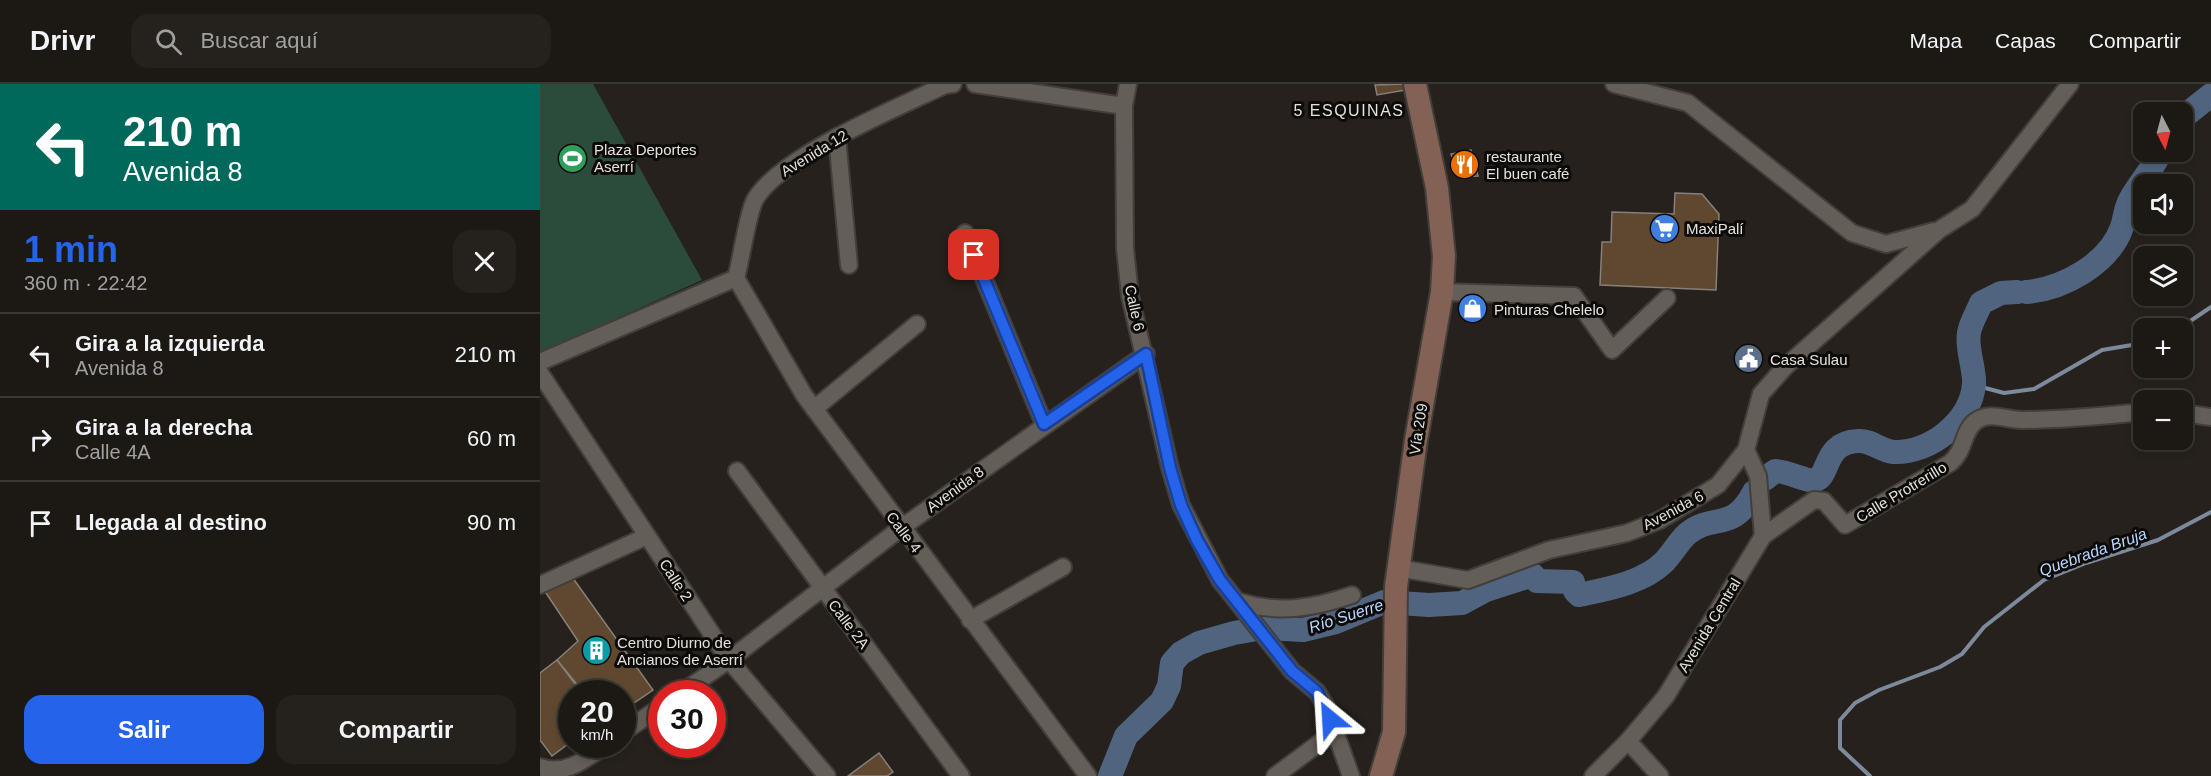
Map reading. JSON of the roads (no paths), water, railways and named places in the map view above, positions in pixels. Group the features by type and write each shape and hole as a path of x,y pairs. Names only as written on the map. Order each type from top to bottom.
{"main road":[{"name":"Vía 209","path":"1381,776 1394,732 1395,592 1416,440 1442,292 1444,256 1437,188 1418,86"}],"street":[{"name":"Avenida 12","path":"736,279 755,199 775,176 837,137 945,85 953,84"},
{"path":"975,84 1124,106 1128,84"},
{"path":"1614,84 1688,103 1852,233 1886,244 1939,230 1971,209 2005,170 2070,84"},
{"name":"Calle 6","path":"1124,106 1125,248 1130,296 1146,354 1170,468 1181,505 1220,580 1240,602 1292,671 1317,692 1326,706 1351,776"},
{"path":"837,137 849,265"},
{"name":"Avenida 6","path":"1398,568 1468,580 1549,550 1627,533 1660,520 1718,485 1746,450 1761,394 1785,366 1939,230"},
{"path":"965,233 1044,424"},
{"path":"540,362 736,279"},
{"name":"Calle 4","path":"736,279 814,409 1088,776"},
{"path":"1442,292 1574,296 1612,350 1667,298"},
{"path":"814,409 917,324"},
{"name":"Avenida 8","path":"700,680 901,528 1044,424 1146,354"},
{"name":"Calle 2","path":"540,373 729,660 827,776"},
{"name":"Calle Protrerillo","path":"1763,536 1814,500 1824,501 1845,525 1950,463 1960,455 1969,428 1981,418 1989,416 2021,420 2133,413"},
{"path":"2193,415 2211,417"},
{"path":"1746,450 1758,476 1763,536"},
{"name":"Calle 2A","path":"737,471 962,776"},
{"path":"540,585 647,536"},
{"name":"Avenida Central","path":"1593,776 1628,741 1666,696 1763,536"},
{"path":"970,620 1063,567"},
{"path":"1240,602 1275,610 1295,609 1323,605 1352,595"},
{"path":"1275,776 1334,732"},
{"path":"1628,741 1660,776"},
{"path":"540,767 551,773 563,775 587,758"}],"waterway":[{"name":"Río Suerre","path":"2193,109 2211,95"},
{"name":"Río Suerre","path":"2026,292 2055,286 2069,280 2096,263 2107,252 2122,227 2130,200 2156,162"},
{"name":"Río Suerre","path":"1765,479 1775,471 1807,479 1820,478 1833,453 1847,443 1863,441 1893,452 1907,451 1920,448 1946,433 1957,423 1971,398 1974,378 1969,333 1981,303 2001,293 2017,292"},
{"path":"2193,319 2211,307"},
{"path":"1974,385 2004,393 2034,389 2102,350 2133,345"},
{"name":"Río Suerre","path":"1110,776 1126,736 1162,701 1169,686 1172,663 1181,653 1199,643 1263,628 1303,630 1336,622 1384,602 1429,605 1462,603 1486,590 1533,575 1537,581 1573,582 1575,591 1579,595 1613,587 1635,580 1655,569 1667,559 1687,534 1705,524 1730,518 1738,513 1754,492"},
{"name":"Quebrada Bruja","path":"1870,776 1840,748 1840,720 1855,703 1879,690 1940,667 1962,654 1984,627 2044,580 2086,563 2158,540 2211,512"}],"place":[{"name":"Plaza Deportes Aserrí","path":"573,158"},
{"name":"restaurante El buen café","path":"1465,165"},
{"name":"MaxiPalí","path":"1665,228"},
{"name":"Pinturas Chelelo","path":"1473,309"},
{"name":"Casa Sulau","path":"1749,359"},
{"name":"Centro Diurno de Ancianos de Aserrí","path":"596,651"}],"district":[{"name":"5 ESQUINAS","path":"1349,110"}]}
